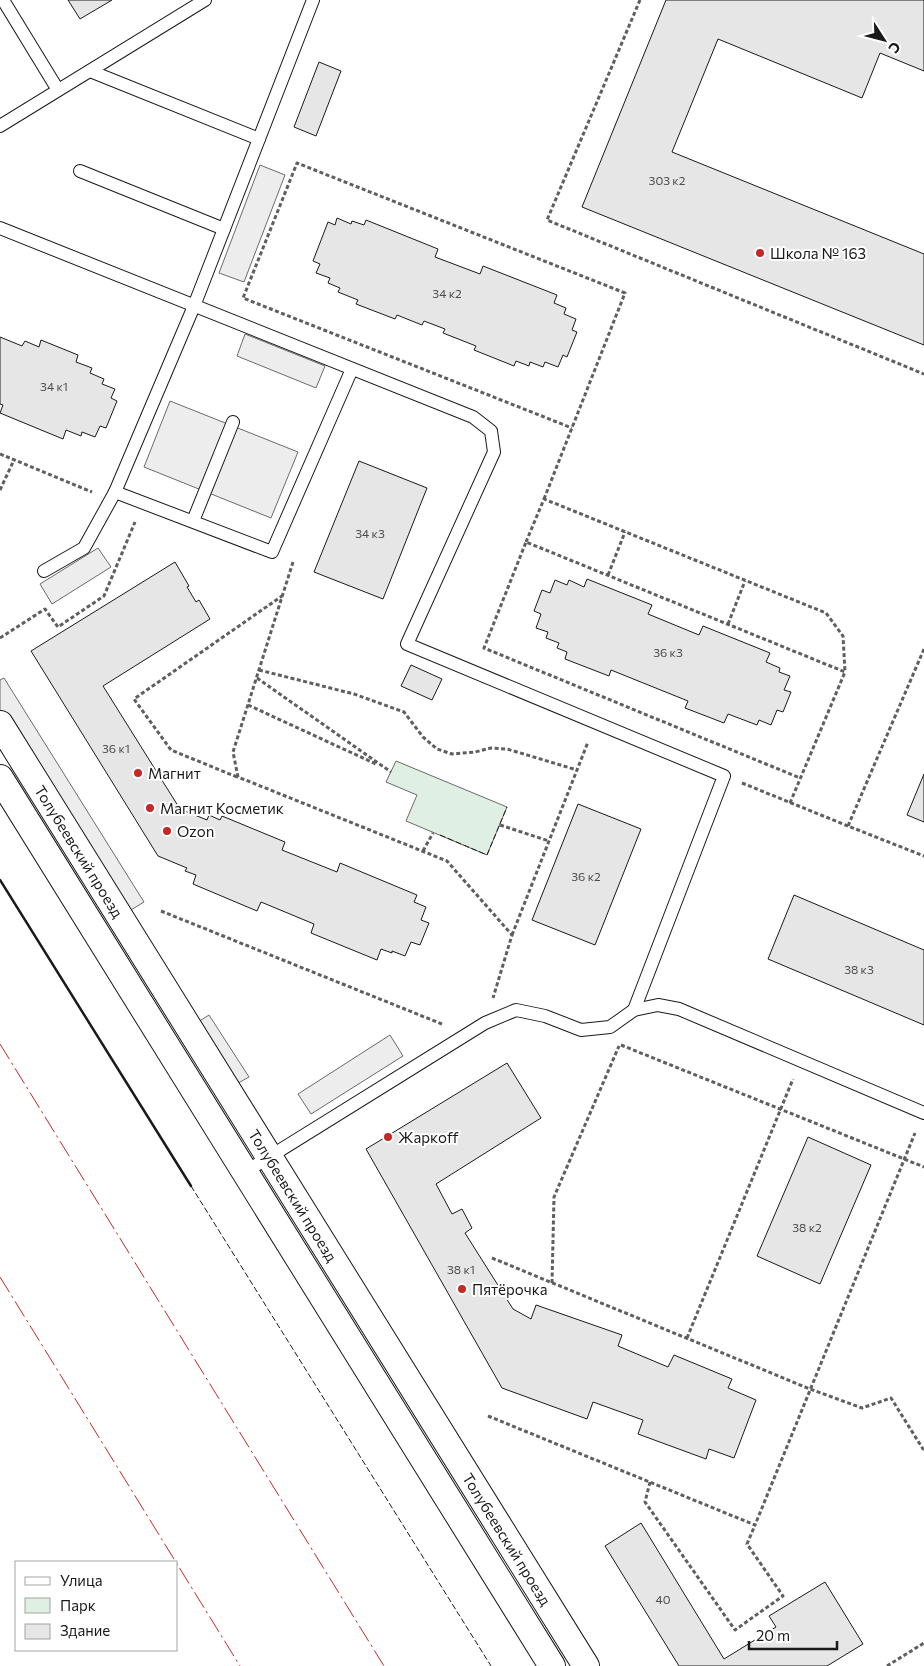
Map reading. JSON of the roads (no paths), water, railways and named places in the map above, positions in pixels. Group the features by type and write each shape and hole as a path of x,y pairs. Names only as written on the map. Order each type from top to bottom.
{"street":[{"name":"Толубеевский проезд","path":"0,724 586,1666"},
{"name":"Толубеевский проезд","path":"0,778 552,1666"}],"lane":[{"path":"3,0 58,90"},
{"path":"0,126 204,0"},
{"path":"44,571 84,548 116,492 194,306 313,0"},
{"path":"90,71 259,139"},
{"path":"80,171 224,229"},
{"path":"0,228 473,417 491,432 494,452 406,644 724,776 634,1010"},
{"path":"116,492 272,552 352,369"},
{"path":"193,521 233,422"},
{"path":"245,1172 486,1023 516,1010 545,1016 581,1030 610,1027 634,1010 658,1006 679,1009 924,1113"}],"place":[{"name":"Школа № 163","path":"760,253"},
{"name":"Магнит","path":"138,773"},
{"name":"Магнит Косметик","path":"150,808"},
{"name":"Ozon","path":"167,831"},
{"name":"Жаркoff","path":"388,1137"},
{"name":"Пятёрочка","path":"462,1289"}]}
